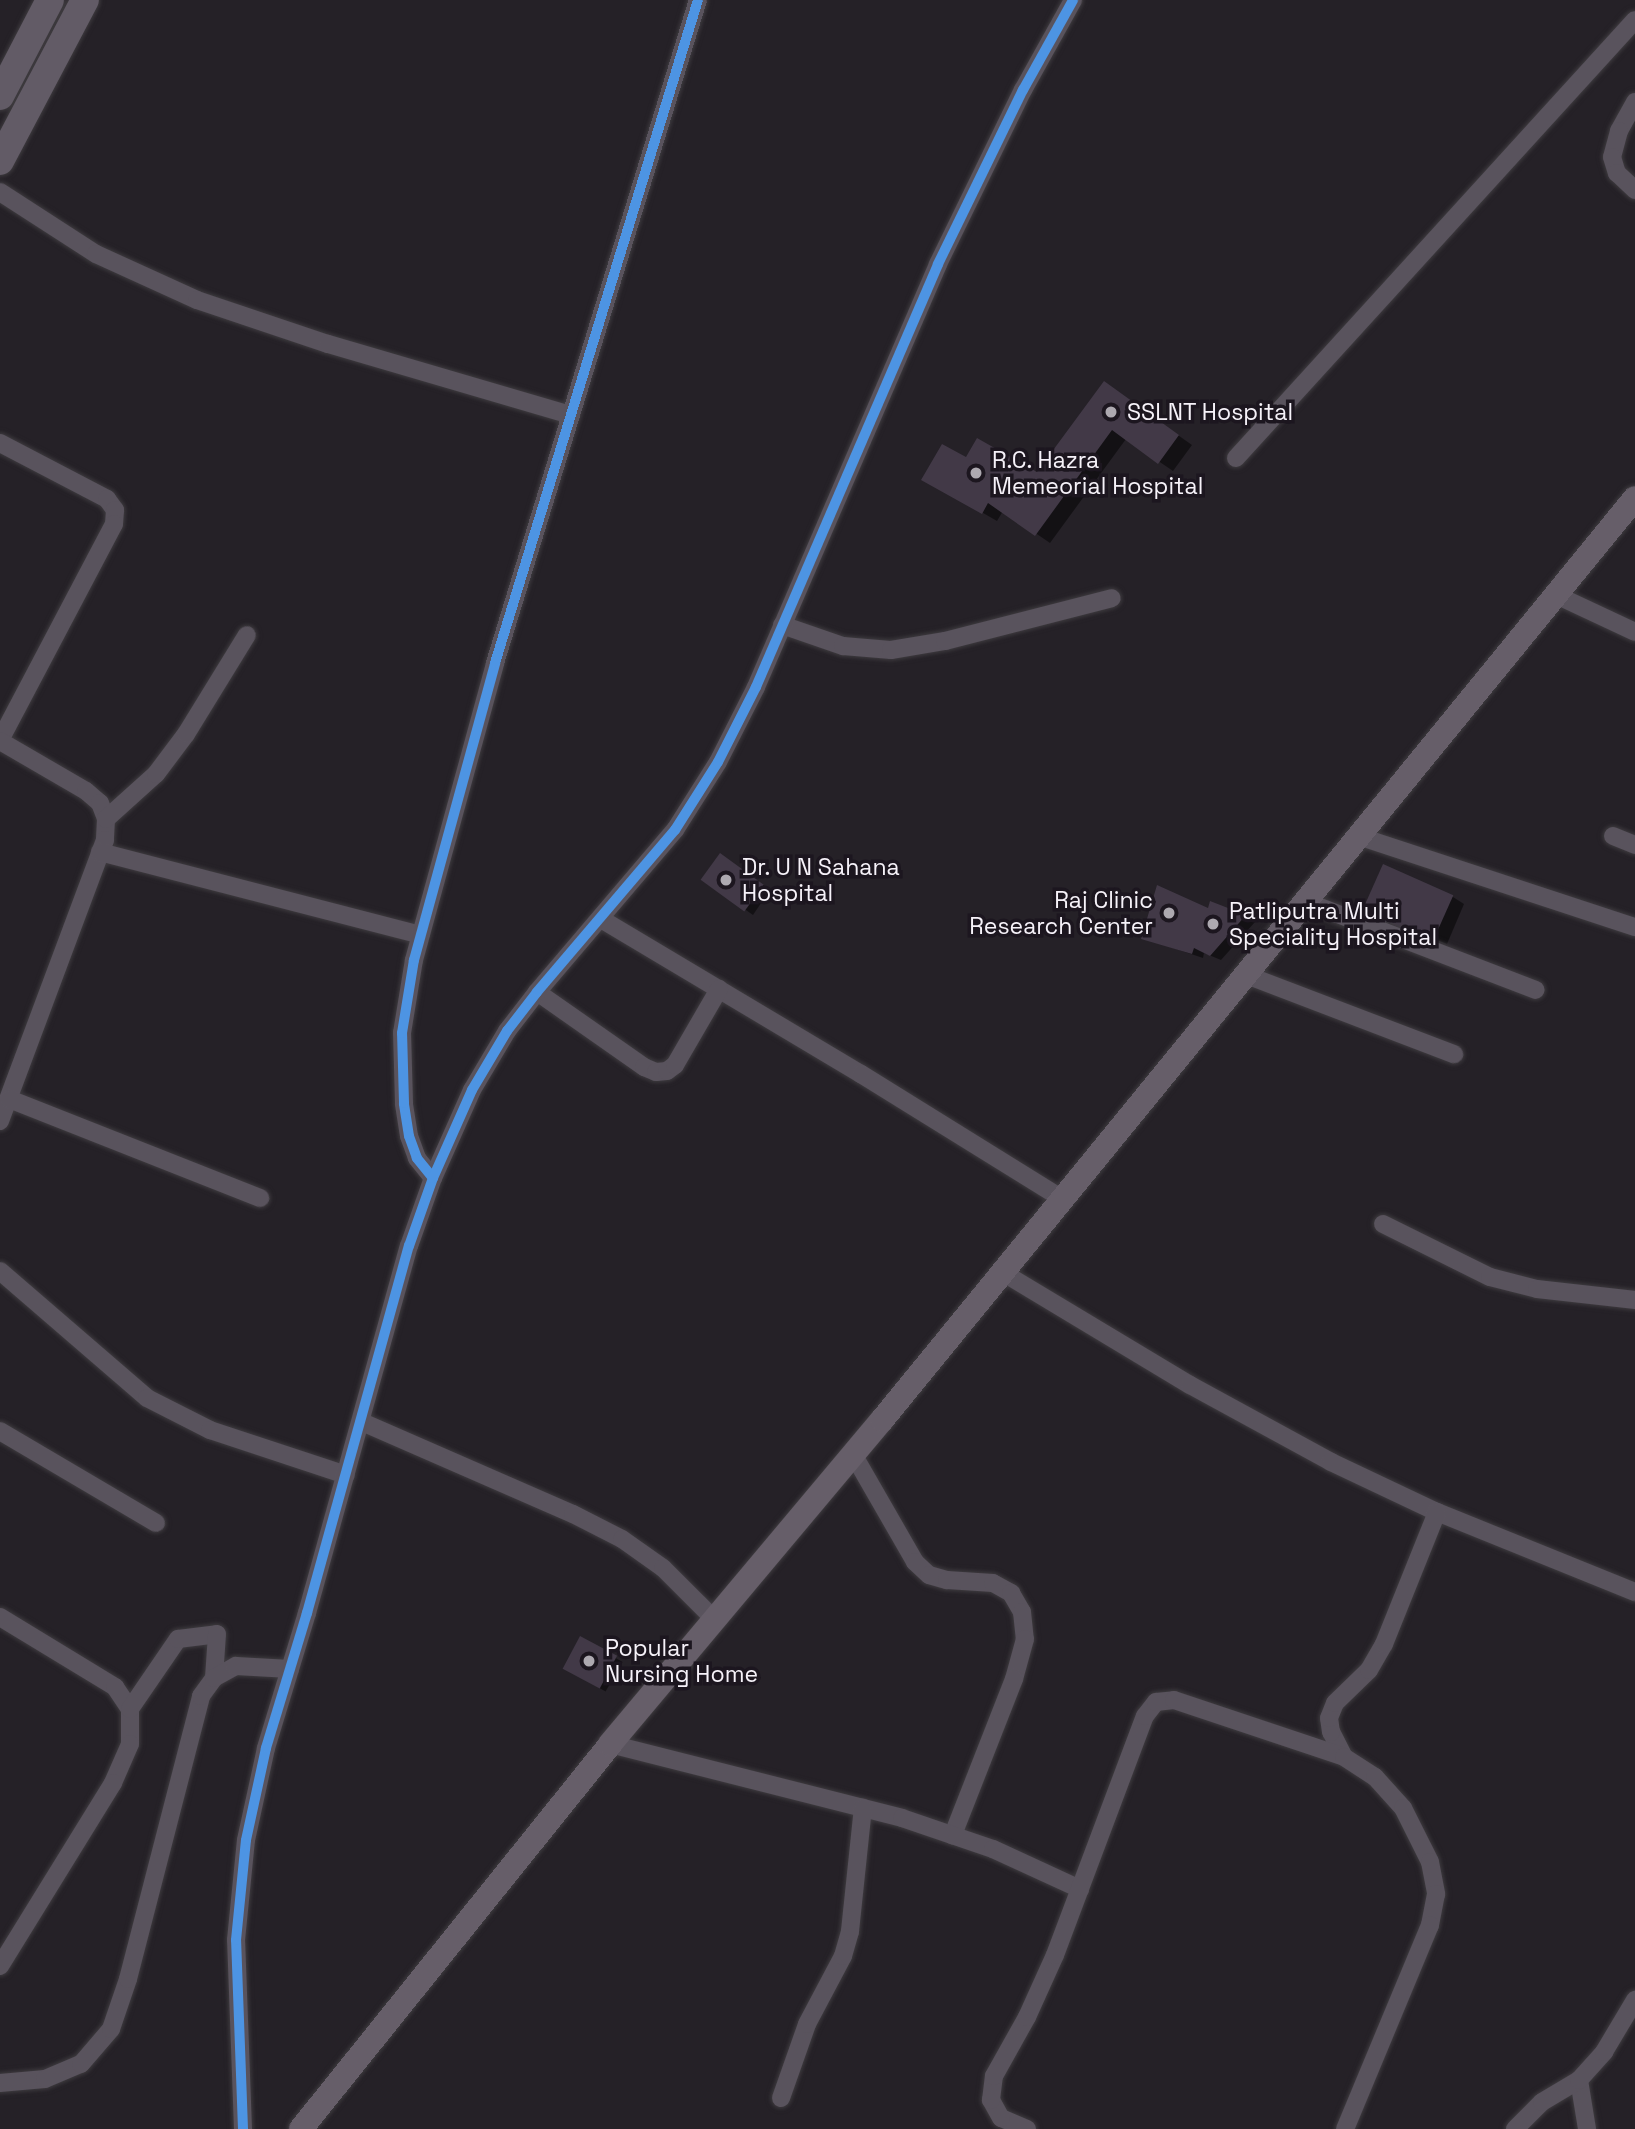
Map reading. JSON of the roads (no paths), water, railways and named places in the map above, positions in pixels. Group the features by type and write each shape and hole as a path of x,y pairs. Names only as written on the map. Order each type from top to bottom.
{"highway":[{"path":"0,96 50,0"},
{"path":"0,161 85,0"}],"main road":[{"path":"301,2129 610,1744 853,1454 1635,498"}],"street":[{"path":"433,1178 417,1158 409,1136 404,1103 402,1033 420,935 492,676 698,0"},
{"path":"243,2129 237,2031 238,1915 246,1840 266,1748 362,1422 410,1246 433,1178 472,1090 507,1031 675,830 719,762 782,625 938,264 1023,90 1073,0"},
{"path":"1236,458 1635,20"},
{"path":"1635,102 1619,131 1612,157 1617,173 1635,190"},
{"path":"0,192 96,254 197,300 328,344 572,415"},
{"path":"0,443 107,499 115,510 114,524 0,740 86,791 100,803 106,819 105,840 0,1121"},
{"path":"1556,595 1635,632"},
{"path":"782,625 842,646 891,650 945,641 1112,598"},
{"path":"106,819 156,774 186,734 247,635"},
{"path":"1358,836 1635,928"},
{"path":"1613,836 1635,845"},
{"path":"100,852 420,935"},
{"path":"1304,901 1536,989"},
{"path":"601,919 1061,1198"},
{"path":"1244,974 1454,1055"},
{"path":"537,992 644,1067 656,1072 667,1071 675,1065 719,989"},
{"path":"9,1099 260,1198"},
{"path":"1383,1224 1490,1277 1537,1289 1635,1300"},
{"path":"0,1271 147,1398 210,1430 346,1475"},
{"path":"1002,1272 1202,1391 1331,1462 1437,1512 1635,1592"},
{"path":"362,1422 573,1514 622,1539 663,1568 714,1619"},
{"path":"0,1431 156,1523"},
{"path":"853,1454 915,1562 929,1575 947,1580 993,1583 1011,1593 1023,1612 1025,1639 1014,1679 953,1835"},
{"path":"1344,1758 1331,1732 1329,1717 1335,1703 1369,1670 1384,1644 1437,1512"},
{"path":"0,1617 115,1687 130,1709 130,1744 113,1783 0,1966"},
{"path":"130,1709 178,1639 217,1634 214,1678"},
{"path":"0,2083 45,2079 81,2064 111,2029 128,1979 201,1696 214,1678 236,1666 290,1669"},
{"path":"1027,2129 1001,2118 991,2099 994,2076 1027,2017 1080,1889 1145,1716 1156,1702 1174,1700 1344,1758 1375,1777 1403,1808 1430,1862 1436,1894 1430,1924 1345,2129"},
{"path":"610,1744 863,1808 953,1835 993,1849 1080,1889"},
{"path":"781,2098 807,2024 844,1956 850,1931 863,1808"},
{"path":"1515,2129 1542,2102 1578,2080 1604,2052 1635,2000"},
{"path":"1578,2080 1587,2129"}],"place":[{"name":"SSLNT Hospital","path":"1111,412"},
{"name":"R.C. Hazra Memeorial Hospital","path":"976,473"},
{"name":"Dr. U N Sahana Hospital","path":"726,880"},
{"name":"Raj Clinic Research Center","path":"1169,913"},
{"name":"Patliputra Multi Speciality Hospital","path":"1213,924"},
{"name":"Popular Nursing Home","path":"589,1661"}]}
